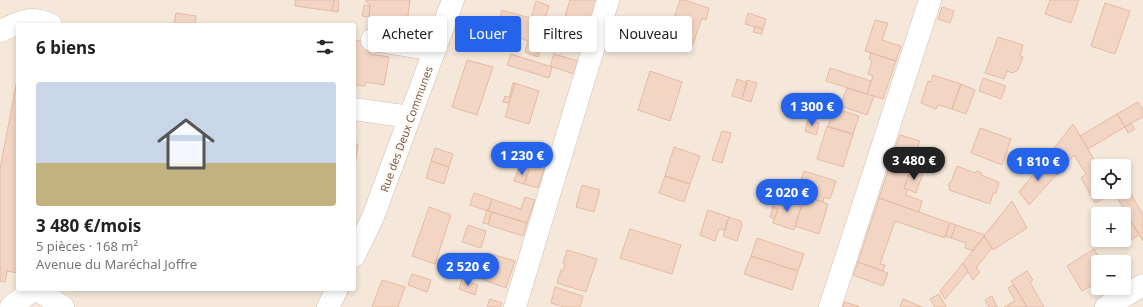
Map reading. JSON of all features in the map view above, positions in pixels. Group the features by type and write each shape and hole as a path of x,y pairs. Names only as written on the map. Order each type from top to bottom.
{"street":[{"name":"Rue des Deux Communes","path":"447,17 453,0"},
{"path":"515,307 608,0"},
{"path":"830,307 930,0"},
{"path":"18,23 25,20 44,21 48,23"},
{"path":"0,31 16,24"},
{"name":"Rue des Deux Communes","path":"356,250 373,218 434,52"},
{"path":"356,109 410,116"},
{"path":"1106,307 1143,285"},
{"path":"12,307 32,291"},
{"path":"38,291 63,307"},
{"path":"328,307 337,291"}],"shaded area":[{"path":"0,0 1143,0 1143,307 0,307"}],"building":[{"path":"295,0 334,0 332,11 295,6"},
{"path":"366,0 410,0 408,16 369,16 370,5"},
{"path":"570,0 598,0 593,16 565,16"},
{"path":"680,0 709,8 706,20 702,18 693,44 692,16 675,16"},
{"path":"1050,0 1079,0 1071,23 1045,14"},
{"path":"334,1 339,1 338,12 332,11"},
{"path":"536,1 549,6 546,16 532,16"},
{"path":"1105,3 1130,11 1115,54 1091,46"},
{"path":"364,5 370,6 369,16 362,16"},
{"path":"942,7 954,11 950,23 938,19"},
{"path":"502,10 529,18 529,52 540,52 538,57 525,52 528,41 521,38 521,16 500,16"},
{"path":"176,13 196,16 195,23 174,23"},
{"path":"748,13 766,19 763,29 745,24"},
{"path":"875,20 888,23 882,40 901,46 896,61 865,51"},
{"path":"755,27 763,29 762,34 753,32"},
{"path":"998,37 1023,45 1020,56 1023,57 1018,70 1013,73 1007,71 1004,79 985,73"},
{"path":"356,40 368,42 368,52 370,52 370,54 389,57 384,85 366,82 365,86 356,85"},
{"path":"871,53 896,61 883,99 867,94 873,76 868,74 872,61 869,59"},
{"path":"511,54 552,67 549,78 507,65"},
{"path":"554,54 578,61 574,74 550,66"},
{"path":"467,60 493,67 477,115 452,107"},
{"path":"830,68 871,81 867,94 826,81"},
{"path":"650,71 682,82 670,121 638,110"},
{"path":"933,75 961,84 952,109 938,105 936,109 921,103 928,81 931,82"},
{"path":"983,78 1006,86 1001,99 979,91"},
{"path":"737,79 747,83 742,99 732,96"},
{"path":"747,80 757,83 751,102 742,99"},
{"path":"513,83 515,83 509,103 503,102 505,96 509,97"},
{"path":"515,83 539,91 529,124 505,117"},
{"path":"961,84 975,90 966,114 952,109"},
{"path":"16,85 16,273 7,271 5,282 0,281 0,169"},
{"path":"847,88 874,96 867,115 840,106"},
{"path":"1138,102 1143,110 1143,118 1142,117 1125,127 1117,114"},
{"path":"834,108 859,116 853,134 828,127"},
{"path":"1117,114 1125,127 1088,149 1080,136"},
{"path":"808,120 819,123 816,135 805,131"},
{"path":"1131,123 1135,129 1128,133 1125,127"},
{"path":"1073,124 1094,159 1091,159 1091,196 1081,178 1086,174 1074,155 1058,175 1047,157"},
{"path":"827,126 853,134 843,167 817,159"},
{"path":"980,128 1011,139 1002,165 971,153"},
{"path":"722,131 731,133 722,163 712,160"},
{"path":"900,135 920,141 913,160 893,153"},
{"path":"356,144 358,144 356,158"},
{"path":"674,147 700,156 690,184 665,176"},
{"path":"435,148 453,154 449,167 431,161"},
{"path":"523,152 547,160 538,188 524,184 529,170 519,167"},
{"path":"1047,157 1057,174 1029,205 1019,192"},
{"path":"431,161 449,167 444,184 426,178"},
{"path":"891,162 911,169 904,188 907,190 906,195 922,201 919,212 879,198"},
{"path":"957,166 975,173 976,171 982,173 981,175 999,182 996,193 993,193 990,204 949,190 950,187 948,186"},
{"path":"519,167 529,170 524,184 514,181"},
{"path":"911,169 923,173 916,193 904,188"},
{"path":"804,171 836,181 830,199 824,197 823,202 805,196 807,191 798,188"},
{"path":"665,176 690,184 684,202 659,193"},
{"path":"582,185 600,190 594,212 576,207"},
{"path":"779,188 784,190 781,198 777,196"},
{"path":"474,193 492,199 488,211 470,205"},
{"path":"1131,194 1143,215 1143,241 1131,221 1131,207 1123,207 1118,199 1131,199"},
{"path":"776,196 802,204 794,230 773,223 778,209 772,207"},
{"path":"805,196 828,204 819,234 795,226"},
{"path":"525,197 535,200 527,223 488,211 492,199 521,209"},
{"path":"879,198 950,223 945,238 895,221 880,264 885,265 883,271 858,262"},
{"path":"1093,199 1103,199 1095,203"},
{"path":"1012,201 1027,228 993,250 984,236"},
{"path":"429,207 451,215 435,264 412,256"},
{"path":"773,207 778,209 774,219 770,217"},
{"path":"487,210 492,212 488,224 483,223"},
{"path":"708,210 729,217 725,230 719,229 715,241 700,235"},
{"path":"492,212 527,223 523,236 488,225"},
{"path":"729,217 741,221 742,225 737,241 723,236"},
{"path":"1131,222 1139,235 1131,240"},
{"path":"950,223 956,225 951,238 945,236"},
{"path":"468,225 486,231 481,248 462,242"},
{"path":"956,225 985,235 973,251 965,248 966,243 951,238"},
{"path":"630,229 681,245 672,274 620,258"},
{"path":"984,236 992,248 976,268 980,272 973,280 963,263"},
{"path":"757,238 804,254 798,271 751,256"},
{"path":"1094,249 1098,255 1091,255 1091,286 1082,291 1067,266"},
{"path":"567,250 597,259 586,292 557,283 561,270 563,271 565,263 563,263"},
{"path":"488,253 515,261 506,288 481,279"},
{"path":"751,256 798,271 792,290 744,274"},
{"path":"858,262 888,273 883,286 853,275"},
{"path":"963,263 968,272 945,299 940,291"},
{"path":"1027,271 1033,280 1030,282 1044,307 1027,307 1011,281"},
{"path":"412,274 431,280 427,292 408,285"},
{"path":"462,279 478,285 475,295 459,289"},
{"path":"382,280 405,287 398,307 372,307"},
{"path":"1014,285 1027,307 1004,307 1015,301 1008,288"},
{"path":"555,287 583,296 580,307 564,307 551,303"},
{"path":"939,294 946,307 935,307 930,299"},
{"path":"992,296 998,307 989,307 985,300"},
{"path":"490,299 502,303 500,307 487,307"},
{"path":"903,299 922,307 900,307"},
{"path":"844,302 858,306 858,307 843,307"}]}
